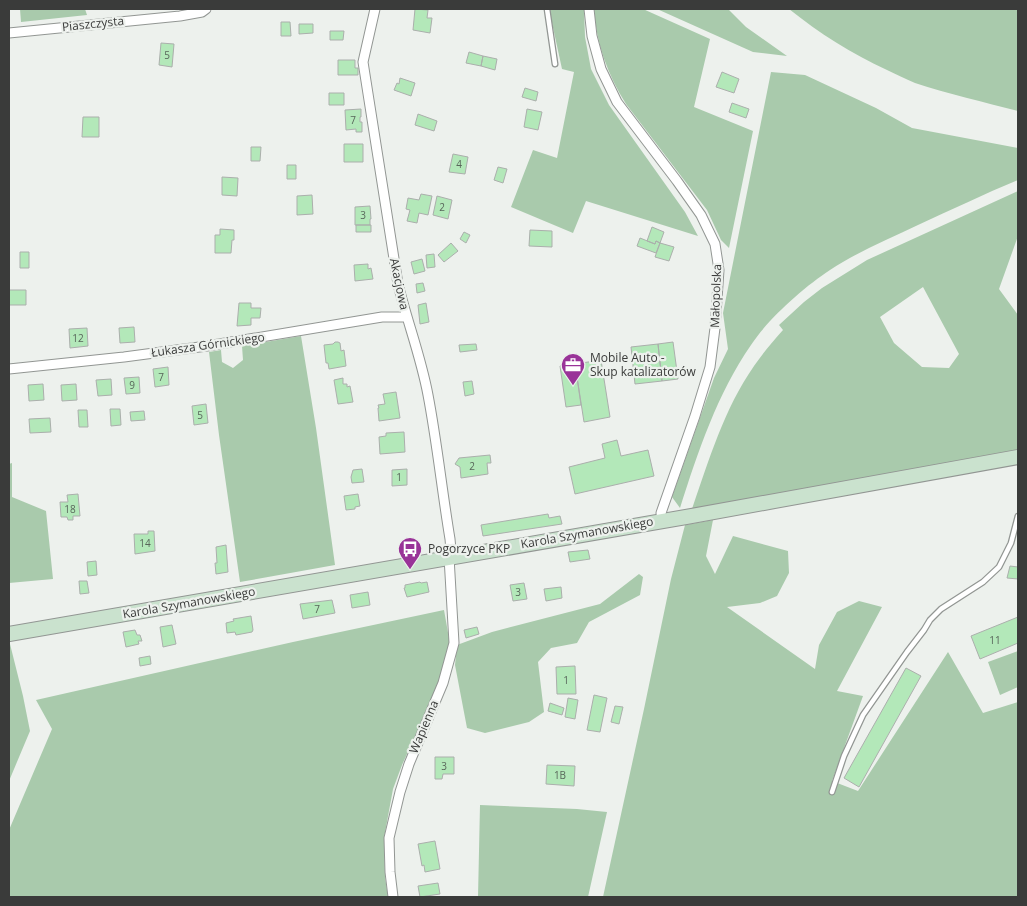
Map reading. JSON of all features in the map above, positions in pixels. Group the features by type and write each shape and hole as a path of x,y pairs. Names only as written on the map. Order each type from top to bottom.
{"street":[{"name":"Piaszczysta","path":"9,33 180,16 202,12 206,9"},
{"name":"Akacjowa","path":"375,9 364,62 398,284 428,394 450,539 449,557"},
{"name":"Małopolska","path":"588,9 592,36 601,69 617,102 701,215 715,244 719,270 710,367 661,513 662,520"},
{"name":"Łukasza Górnickiego","path":"9,369 207,346 382,318 406,316"},
{"name":"Karola Szymanowskiego","path":"9,634 1018,457"},
{"name":"Wapienna","path":"393,897 389,838 400,792 409,764 443,683 454,644 449,557"}],"lane":[{"path":"547,9 555,64"},
{"path":"832,792 844,756 863,715 930,620 941,609 983,582 999,567 1011,542 1018,516"}],"green space":[{"path":"20,9 85,9 87,15 21,22"},
{"path":"549,9 584,9 585,37 591,69 609,105 685,212 698,236 586,201 573,233 511,207 533,150 557,158 574,72 562,69"},
{"path":"594,9 643,9 710,39 694,107 753,131 729,248 721,240 707,210 626,104 608,70 597,34"},
{"path":"657,9 728,9 746,27 787,56 753,52"},
{"path":"789,9 1018,9 1018,111 940,91 908,80 849,50 824,35"},
{"path":"771,72 805,75 876,108 912,128 1018,148 1018,180 851,257 809,285 787,304 758,335 728,383 701,445 680,508 672,497 714,378 728,349 723,313"},
{"path":"1018,191 1018,236 999,289 1018,315 1018,452 692,509 711,454 734,400 754,366 783,330 779,325 822,288 867,260","holes":["923,287 959,354 949,368 922,367 894,343 880,317"]},
{"path":"301,336 335,565 240,582 209,352 221,350 222,362 233,368 243,360 242,346"},
{"path":"12,463 12,497 46,511 53,579 9,583 9,464"},
{"path":"713,520 706,556 715,574 733,536 788,551 789,573 777,596 760,603 727,607 815,669 819,645 837,612 859,601 882,607 837,691 863,696 832,781 858,791 948,652 983,713 1018,702 1018,897 603,897 671,579 685,525"},
{"path":"639,574 643,577 640,595 589,622 577,643 551,648 538,662 544,712 529,722 485,733 467,728 455,665 457,645 492,632 600,604"},
{"path":"444,610 450,644 442,676 393,789 384,838 385,877 388,897 9,897 9,830 52,729 36,700"},
{"path":"9,644 30,731 9,781"},
{"path":"1018,651 1018,687 1000,695 988,662"},
{"path":"480,805 607,812 588,897 478,897"}],"building":[{"path":"415,9 428,10 427,18 432,18 430,33 413,30"},
{"path":"281,22 290,22 291,36 281,36"},
{"path":"299,24 313,24 313,33 299,34"},
{"path":"330,31 344,31 343,40 330,40"},
{"path":"161,43 174,44 172,67 159,65"},
{"path":"469,52 483,56 481,66 466,63"},
{"path":"483,56 497,59 495,70 481,66"},
{"path":"338,60 355,60 355,68 358,68 358,75 338,75"},
{"path":"722,72 739,79 734,93 716,87"},
{"path":"400,78 415,83 411,96 394,90 397,83 399,84"},
{"path":"525,88 538,92 536,101 522,97"},
{"path":"329,93 344,93 344,105 329,105"},
{"path":"732,103 749,109 746,118 729,112"},
{"path":"361,109 360,122 362,122 362,132 356,132 356,129 346,130 345,110"},
{"path":"527,109 542,112 538,130 524,127"},
{"path":"418,114 437,121 434,131 415,125"},
{"path":"83,117 99,117 99,137 82,137"},
{"path":"344,144 363,144 363,162 344,162"},
{"path":"251,147 261,147 260,161 251,161"},
{"path":"453,154 468,157 465,174 449,172"},
{"path":"287,165 296,165 296,179 287,179"},
{"path":"498,167 507,169 503,183 494,180"},
{"path":"222,177 238,178 237,196 222,195"},
{"path":"421,194 432,196 428,215 419,213 417,223 407,221 410,210 406,209 408,198 419,200"},
{"path":"312,195 313,214 297,215 297,196"},
{"path":"437,196 452,200 448,219 433,215"},
{"path":"370,206 370,225 355,225 355,207"},
{"path":"356,225 371,225 371,232 356,232"},
{"path":"652,227 664,232 660,243 656,241 655,244 647,241"},
{"path":"220,229 234,230 231,253 215,253 215,235 220,235"},
{"path":"530,230 552,231 552,247 529,246"},
{"path":"464,232 470,235 466,243 460,239"},
{"path":"640,238 655,244 656,241 660,243 656,253 637,246"},
{"path":"451,243 458,251 444,262 438,255"},
{"path":"660,243 674,247 669,261 655,257"},
{"path":"20,252 29,252 29,268 20,268"},
{"path":"434,254 435,267 427,268 426,255"},
{"path":"422,259 425,271 414,274 411,262"},
{"path":"368,264 368,269 371,268 373,279 355,281 354,265"},
{"path":"423,283 425,291 417,293 416,284"},
{"path":"9,290 26,290 26,305 9,305"},
{"path":"239,303 251,303 251,308 261,308 260,318 251,318 251,325 237,326"},
{"path":"426,303 429,322 420,324 418,305"},
{"path":"134,327 135,342 120,343 119,328"},
{"path":"87,328 88,346 70,348 69,329"},
{"path":"335,342 340,343 341,351 344,350 346,366 329,369 328,363 326,363 324,345"},
{"path":"673,342 678,379 662,381 658,344"},
{"path":"476,344 477,350 460,352 459,345"},
{"path":"658,344 662,381 635,384 631,347"},
{"path":"601,360 610,417 584,422 575,364"},
{"path":"575,364 581,405 566,407 560,366"},
{"path":"168,367 169,385 155,387 153,369"},
{"path":"139,377 140,393 126,394 124,378"},
{"path":"343,378 343,384 347,384 347,387 350,386 353,402 338,404 334,380"},
{"path":"111,379 112,395 98,396 96,380"},
{"path":"472,381 474,394 465,396 463,382"},
{"path":"43,384 44,400 29,401 28,385"},
{"path":"76,384 77,400 62,401 61,385"},
{"path":"396,392 400,418 379,421 378,405 385,404 383,394"},
{"path":"206,404 208,423 194,425 192,406"},
{"path":"110,409 120,409 121,425 111,426"},
{"path":"78,410 87,410 88,427 79,427"},
{"path":"144,411 145,420 131,421 130,412"},
{"path":"50,418 51,432 30,433 29,419"},
{"path":"404,432 405,452 380,454 379,437 386,436 386,433"},
{"path":"617,440 621,456 648,450 654,476 575,494 569,467 605,458 602,444"},
{"path":"490,455 491,463 487,463 488,474 461,478 460,467 455,464 459,458"},
{"path":"362,469 364,482 352,483 353,470"},
{"path":"407,469 407,485 392,486 392,470"},
{"path":"78,494 80,516 73,516 73,520 61,517 60,502 68,502 67,495"},
{"path":"358,494 360,506 355,507 355,509 346,510 344,496"},
{"path":"548,514 549,518 560,516 562,524 483,536 481,525"},
{"path":"148,531 154,531 155,551 135,554 134,534 148,534"},
{"path":"226,545 228,572 216,574 216,547"},
{"path":"588,550 590,559 570,562 568,552"},
{"path":"96,561 97,575 88,576 87,562"},
{"path":"1010,566 1018,567 1018,579 1007,578"},
{"path":"79,581 87,581 89,593 80,594"},
{"path":"427,582 429,592 407,597 405,585"},
{"path":"524,583 527,599 513,601 510,585"},
{"path":"561,587 562,598 546,601 544,589"},
{"path":"368,592 370,605 352,608 350,595"},
{"path":"332,600 335,613 303,619 300,604"},
{"path":"251,616 252,632 236,635 235,632 227,633 226,623 234,621 233,619"},
{"path":"1018,617 1018,643 980,659 971,636"},
{"path":"172,625 176,644 163,647 160,627"},
{"path":"477,627 479,634 466,638 464,630"},
{"path":"135,630 137,635 140,635 142,641 138,641 139,644 126,647 123,632"},
{"path":"150,656 151,664 140,666 139,658"},
{"path":"575,666 576,694 557,694 556,667"},
{"path":"906,668 921,676 859,787 844,778"},
{"path":"594,695 607,698 600,732 587,730"},
{"path":"568,698 578,700 575,719 565,717"},
{"path":"550,703 564,708 562,715 548,711"},
{"path":"615,706 623,707 619,724 611,722"},
{"path":"435,757 454,757 454,774 443,774 442,779 435,779"},
{"path":"547,765 575,766 574,786 546,784"},
{"path":"435,841 440,869 425,872 418,844"},
{"path":"438,883 440,894 420,897 418,886"}],"place":[{"name":"Mobile Auto - Skup katalizatorów","path":"573,386"},
{"name":"Pogorzyce PKP","path":"410,570"}]}
